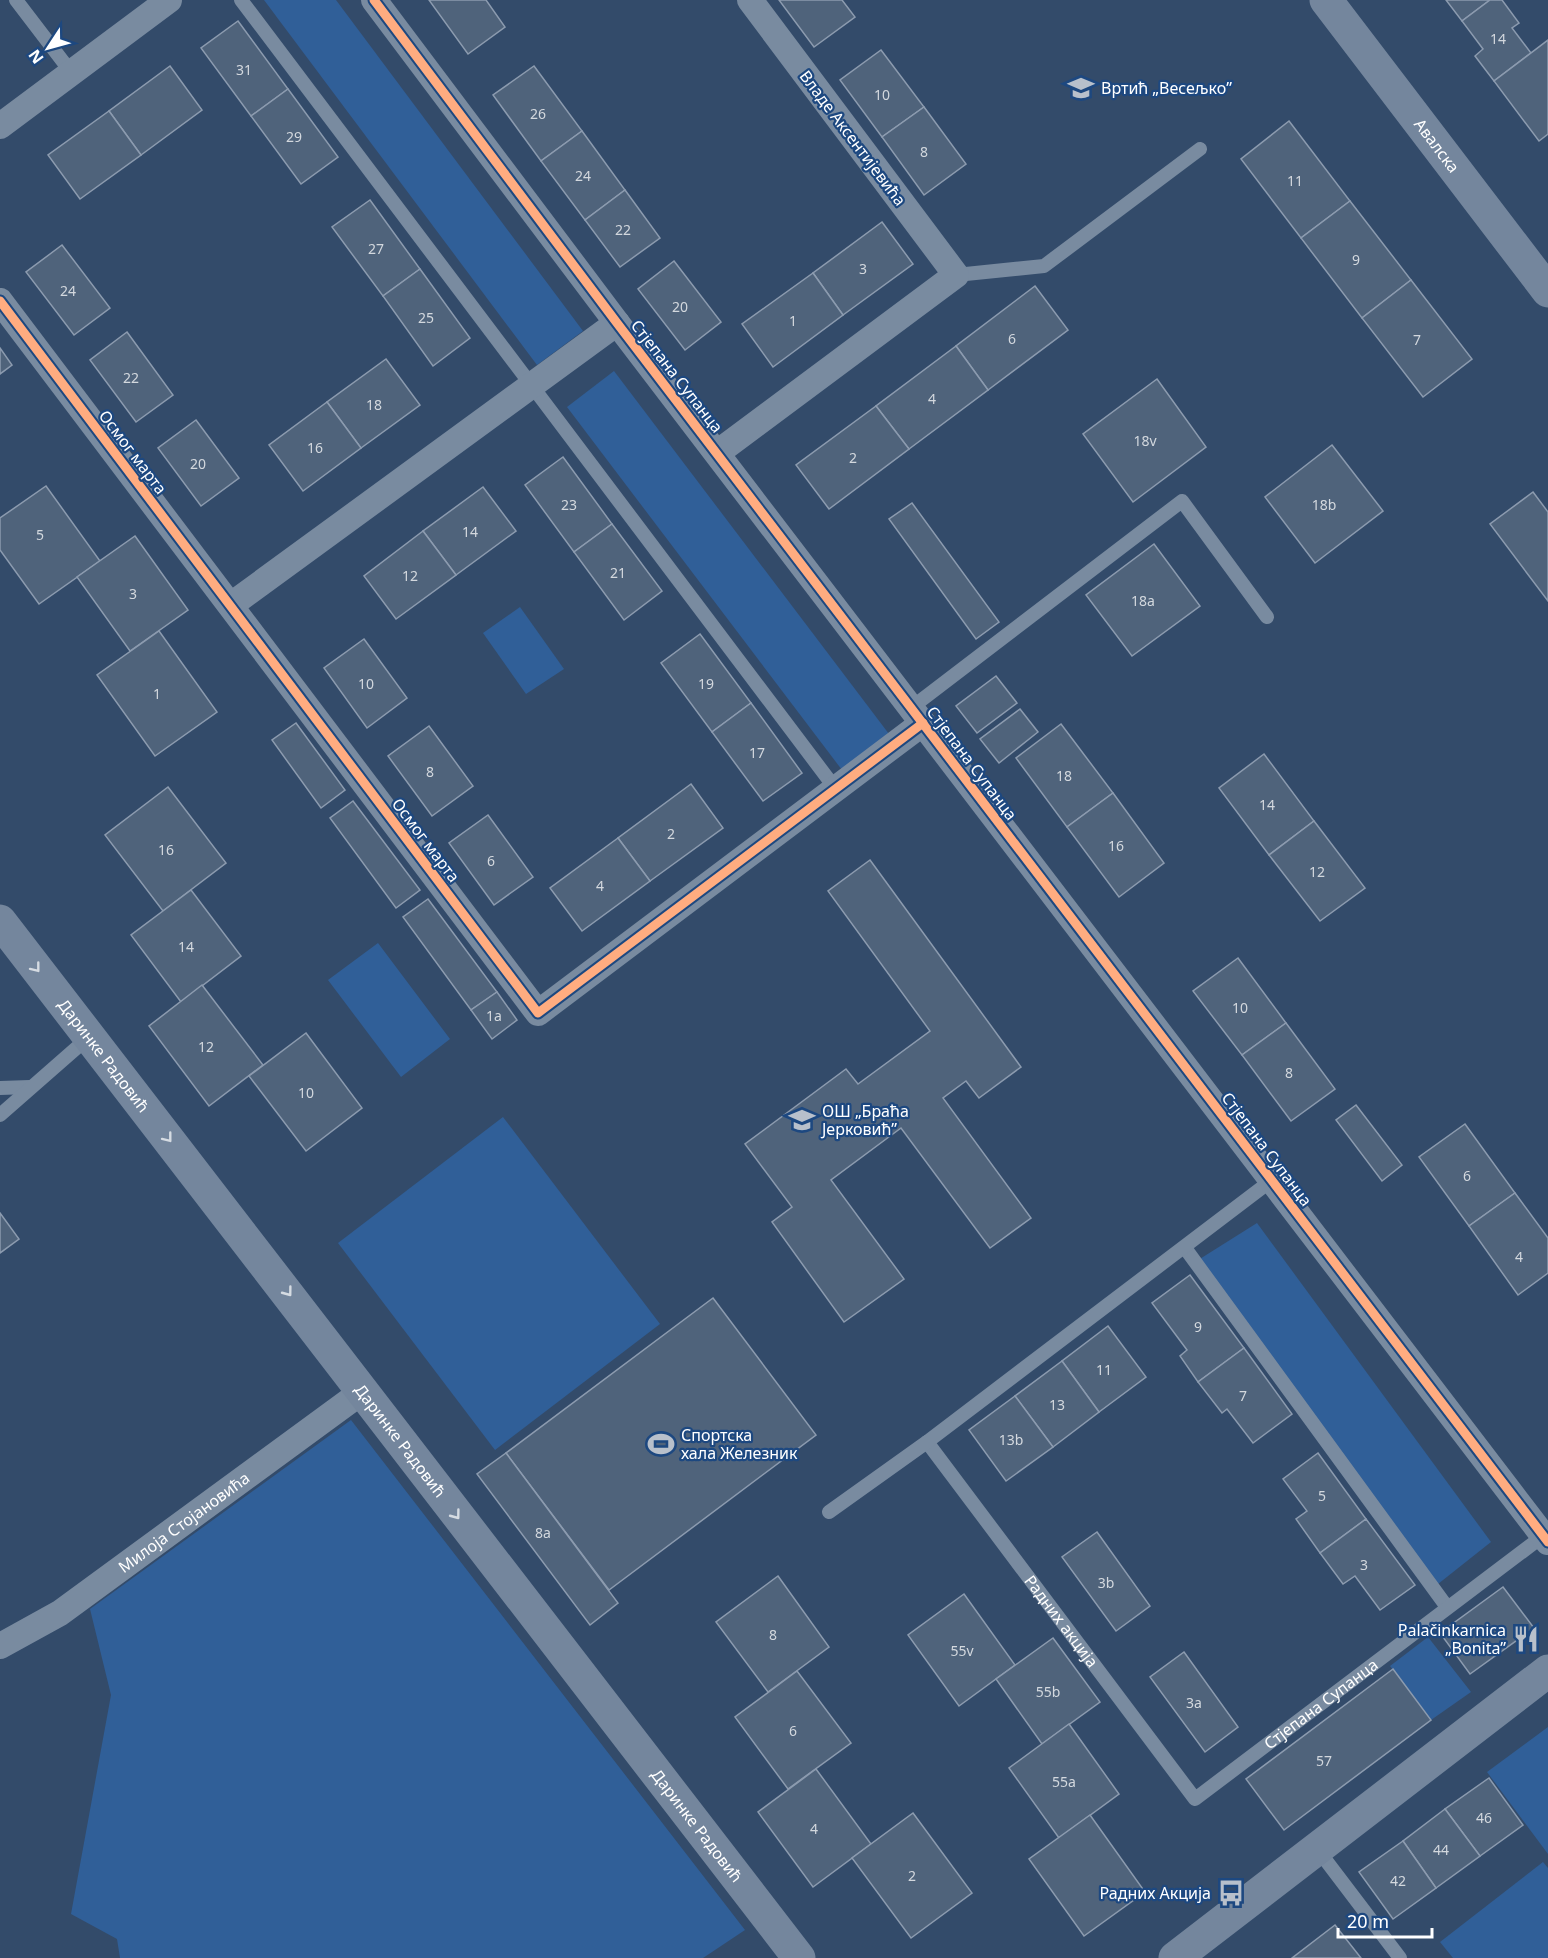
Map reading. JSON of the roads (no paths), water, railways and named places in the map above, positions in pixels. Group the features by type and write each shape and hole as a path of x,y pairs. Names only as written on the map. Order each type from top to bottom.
{"street":[{"path":"0,126 169,0"},
{"name":"Владе Аксентијевића","path":"750,0 956,275"},
{"name":"Авалска","path":"1326,0 1542,272"},
{"name":"Стјепана Супанца","path":"378,1 617,323 1546,1539"},
{"path":"717,453 956,275"},
{"name":"Осмог марта","path":"0,301 538,1013 835,788 917,716"},
{"path":"231,605 617,323"},
{"name":"Даринке Радовић","path":"0,921 579,1675 800,1958"},
{"name":"Милоја Стојановића","path":"0,1646 60,1613 363,1391"},
{"path":"1175,1958 1548,1671"}],"lane":[{"path":"16,0 71,72"},
{"path":"241,0 835,788"},
{"path":"956,275 1044,266 1200,149"},
{"name":"Стјепана Супанца","path":"917,716 1182,501 1267,617"},
{"path":"0,1114 89,1036"},
{"path":"0,1088 30,1087"},
{"name":"Стјепана Супанца","path":"829,1512 927,1442 1272,1180"},
{"path":"1185,1248 1447,1607"},
{"name":"Радних акција","path":"927,1442 1195,1799"},
{"name":"Стјепана Супанца","path":"1195,1799 1447,1607 1546,1539"},
{"path":"1318,1850 1400,1958"}],"place":[{"name":"Вртић „Весељко”","path":"1081,88"},
{"name":"ОШ „Браћа Јерковић”","path":"802,1120"},
{"name":"Спортска хала Железник","path":"661,1444"},
{"name":"Palačinkarnica „Bonita”","path":"1526,1639"},
{"name":"Радних Акција","path":"1231,1893"}]}
